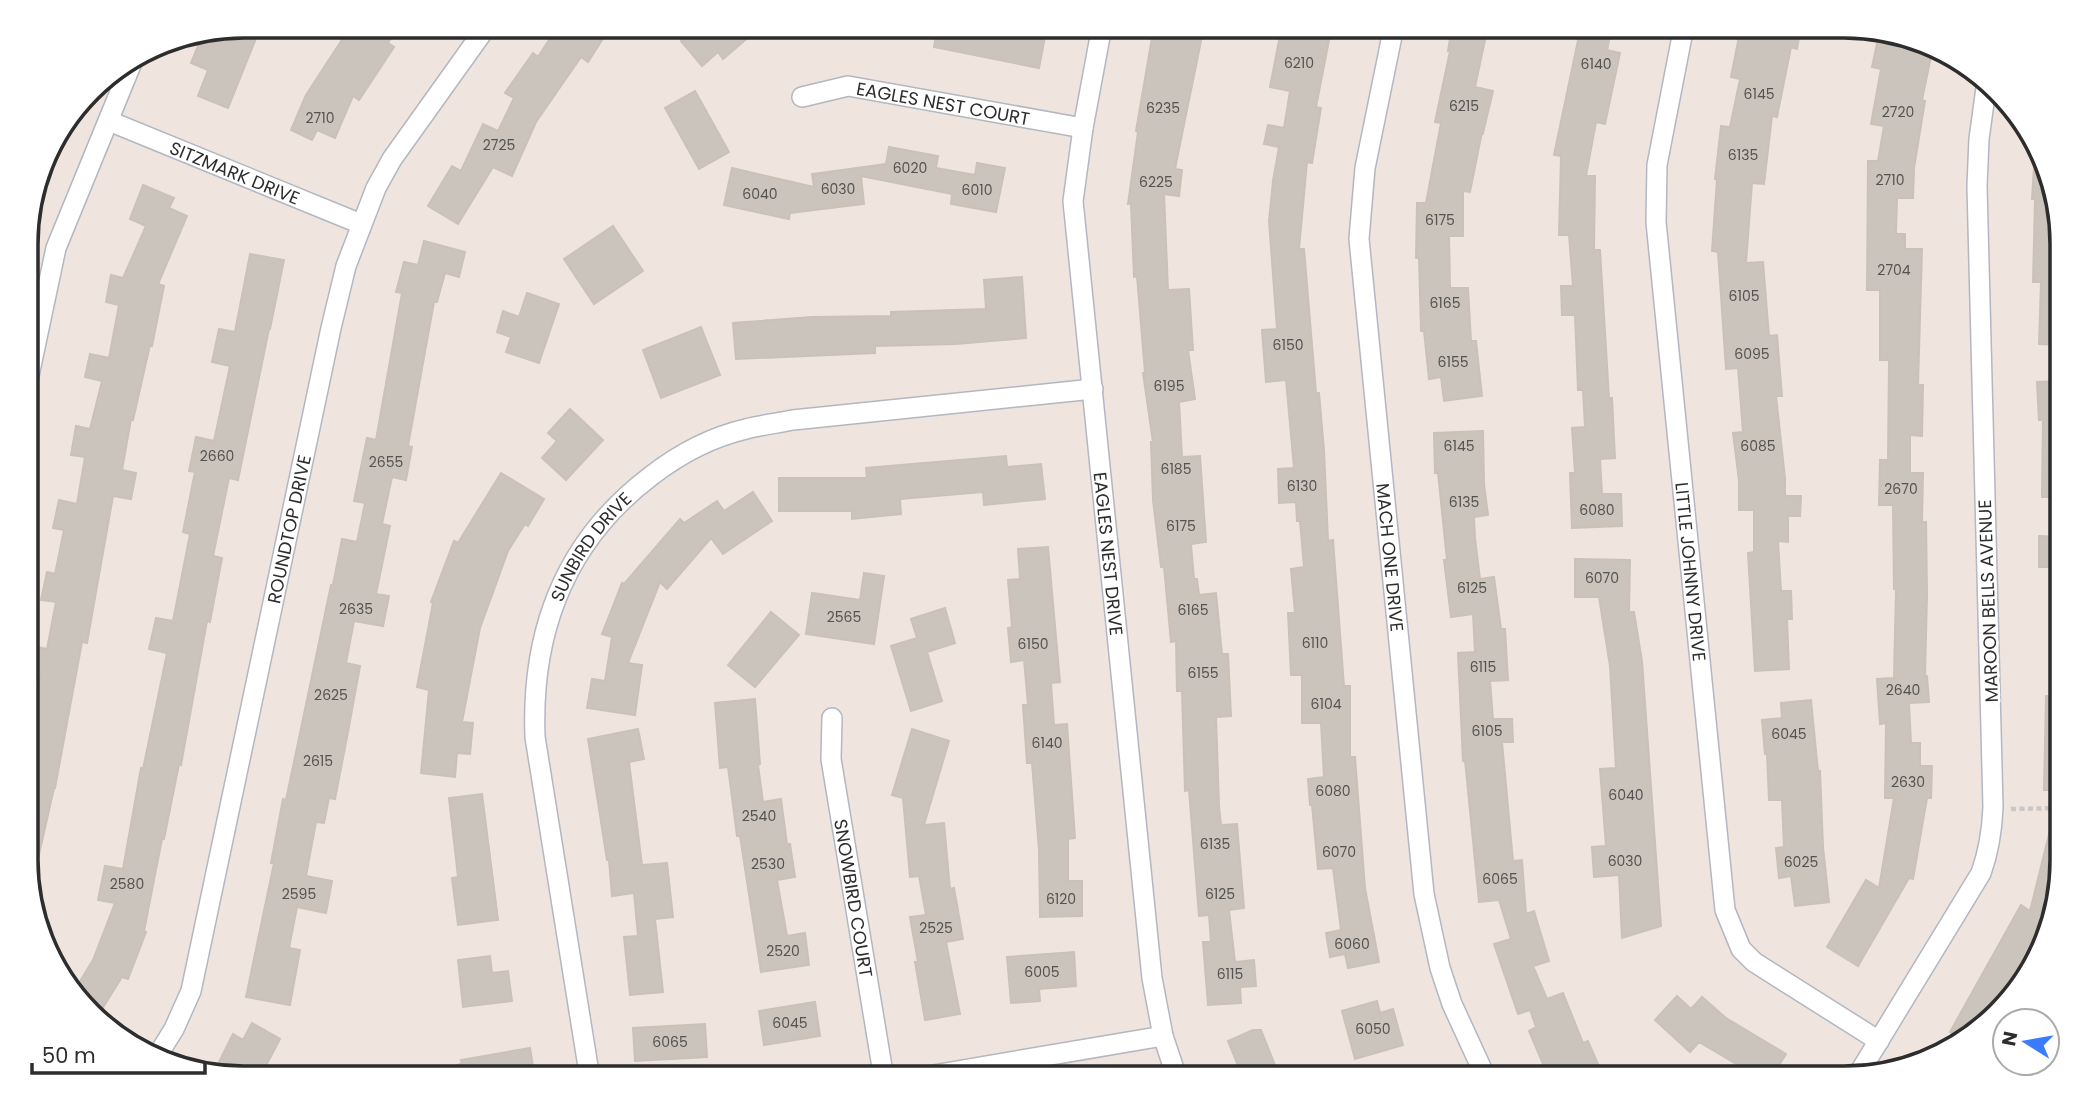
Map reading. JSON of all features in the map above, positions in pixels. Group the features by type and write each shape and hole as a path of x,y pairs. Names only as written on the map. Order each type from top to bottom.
{"street":[{"name":"EAGLES NEST DRIVE","path":"1100,38 1073,201 1152,978 1163,1036 1173,1066"},
{"name":"MACH ONE DRIVE","path":"1391,38 1365,168 1359,239 1424,894 1444,980 1480,1066"},
{"name":"LITTLE JOHNNY DRIVE","path":"1682,38 1657,165 1656,222 1725,910 1741,949 1754,962 1879,1041"},
{"name":"ROUNDTOP DRIVE","path":"162,1049 191,991 338,297 361,224 376,188 392,159 478,39"},
{"path":"39,329 56,248 127,75"},
{"name":"EAGLES NEST COURT","path":"802,97 848,86 1083,128"},
{"name":"MAROON BELLS AVENUE","path":"1864,1065 1981,873 1989,851 1993,809 1977,186 1979,139 1985,95"},
{"name":"SITZMARK DRIVE","path":"109,121 361,224"},
{"name":"SUNBIRD DRIVE","path":"588,1066 535,737 533,705 536,670 557,592 575,556 600,522 630,491 669,462 707,443 745,429 793,420 1093,389"},
{"name":"SNOWBIRD COURT","path":"832,718 831,759 882,1066"},
{"path":"986,1066 1163,1036"}],"path":[{"path":"1993,809 2050,808"}],"building":[{"path":"1045,38 1039,68 934,47 936,39"},
{"path":"1152,38 1201,38 1175,169 1182,170 1179,196 1164,194 1168,290 1189,289 1193,350 1188,350 1195,399 1179,402 1182,457 1200,456 1206,542 1191,544 1194,579 1197,579 1199,595 1216,593 1222,654 1228,654 1231,716 1216,717 1219,806 1221,825 1237,824 1244,908 1229,910 1235,962 1254,960 1256,986 1240,987 1241,1003 1208,1005 1203,942 1211,942 1209,915 1199,916 1189,790 1185,791 1182,691 1177,691 1176,641 1171,642 1164,567 1161,567 1153,500 1153,442 1143,373 1137,276 1134,277 1131,204 1128,204 1136,131"},
{"path":"1279,38 1329,40 1316,107 1321,108 1312,163 1307,162 1299,249 1304,249 1316,393 1319,393 1328,541 1333,540 1344,686 1350,686 1350,757 1355,757 1365,888 1379,962 1348,968 1345,954 1330,957 1326,933 1341,930 1333,868 1318,869 1310,805 1308,779 1324,777 1321,723 1302,723 1302,675 1291,675 1288,613 1295,613 1291,569 1304,567 1296,502 1279,503 1278,469 1294,468 1286,380 1266,382 1262,330 1277,329 1269,221 1279,147 1264,144 1268,125 1284,128 1290,91 1270,87"},
{"path":"1450,38 1485,38 1475,87 1493,91 1470,192 1463,191 1463,236 1449,236 1450,288 1468,288 1471,341 1476,341 1482,396 1444,401 1441,377 1429,379 1424,331 1421,331 1419,258 1416,258 1417,203 1426,203 1441,123 1435,122"},
{"path":"1578,38 1609,38 1607,50 1620,53 1605,124 1596,122 1586,176 1595,176 1594,250 1600,250 1609,398 1612,398 1615,458 1600,459 1602,494 1621,494 1622,526 1572,528 1570,473 1575,473 1572,428 1585,427 1583,390 1578,390 1575,315 1562,315 1561,286 1573,286 1569,235 1559,235 1561,156 1554,155"},
{"path":"1739,38 1799,38 1797,49 1791,47 1777,117 1772,116 1764,184 1752,183 1746,263 1763,262 1769,336 1777,335 1782,396 1776,396 1785,496 1801,496 1800,516 1788,516 1788,542 1778,541 1781,591 1791,591 1792,619 1787,619 1789,669 1755,671 1748,553 1754,552 1754,510 1739,510 1739,481 1733,433 1743,432 1738,368 1726,369 1718,252 1712,251 1715,179 1721,126 1730,127 1740,79 1731,77"},
{"path":"256,39 228,108 198,96 208,70 191,63 199,43"},
{"path":"343,39 390,39 388,43 394,47 359,100 353,96 335,138 317,130 312,140 291,130 306,95"},
{"path":"550,39 603,39 588,62 581,57 536,122 512,176 493,167 458,224 428,206 452,166 461,171 483,124 498,131 514,98 505,93 533,53 538,57"},
{"path":"684,39 747,39 723,59 718,52 702,66 681,41"},
{"path":"1877,41 1911,49 1931,58 1922,100 1925,101 1914,168 1913,198 1897,198 1896,234 1905,234 1905,249 1922,249 1918,385 1923,385 1922,436 1910,435 1910,473 1923,473 1922,522 1926,522 1927,594 1925,676 1929,702 1909,703 1911,743 1920,743 1920,766 1932,766 1931,798 1927,798 1913,879 1909,878 1858,966 1827,947 1866,880 1879,888 1894,798 1885,798 1886,723 1880,724 1877,679 1894,678 1896,589 1893,505 1879,505 1880,460 1888,460 1889,360 1880,360 1880,290 1867,290 1868,161 1878,161 1884,126 1871,124 1881,69 1872,67"},
{"path":"695,91 729,152 699,169 665,108"},
{"path":"889,147 938,156 936,168 975,175 977,163 1005,168 996,212 951,204 952,194 861,176 864,204 790,213 789,219 724,205 732,168 814,187 812,174 886,164"},
{"path":"2034,163 2049,217 2050,344 2039,344 2041,282 2033,282 2035,199 2032,199"},
{"path":"143,185 174,198 169,208 187,216 158,284 164,286 152,346 150,345 133,420 131,419 122,470 136,473 131,499 113,496 87,643 82,642 55,788 38,859 38,685 41,671 38,670 38,647 47,649 56,602 41,600 47,572 55,574 64,530 53,528 59,500 77,504 85,457 71,455 76,426 90,429 102,381 85,377 90,354 109,358 119,305 106,302 111,275 123,278 146,226 130,219"},
{"path":"613,226 643,271 594,304 564,259"},
{"path":"424,241 465,252 459,277 445,273 437,302 434,302 408,446 412,447 406,480 392,477 382,524 390,526 376,594 389,596 383,626 354,621 346,663 360,666 348,732 335,799 329,798 324,823 316,822 306,876 332,881 326,913 297,907 289,948 300,950 290,1005 246,997 274,863 271,863 283,799 286,800 342,539 357,542 365,503 354,501 367,438 376,440 402,293 396,292 404,262 418,265"},
{"path":"250,254 284,260 238,480 229,478 213,556 222,558 210,622 207,621 181,765 179,764 162,839 144,931 146,932 128,979 122,977 102,1009 79,983 93,960 115,903 98,900 105,866 123,869 141,768 143,769 167,653 149,649 156,618 173,621 190,534 183,532 195,472 189,471 196,437 214,441 230,366 212,362 219,329 235,332"},
{"path":"1022,277 1026,338 956,344 875,346 875,353 736,359 733,323 812,317 891,316 891,312 986,309 984,280"},
{"path":"527,293 559,304 539,363 506,352 511,337 497,332 503,311 519,317"},
{"path":"701,327 720,375 661,398 643,350"},
{"path":"2050,381 2050,497 2042,497 2043,420 2039,420 2037,382"},
{"path":"570,409 603,440 566,480 542,458 557,441 548,433"},
{"path":"1483,431 1484,484 1488,515 1474,517 1475,538 1480,579 1494,577 1501,629 1505,629 1508,680 1490,681 1493,719 1512,719 1513,742 1502,742 1513,861 1522,860 1526,914 1534,911 1549,961 1533,966 1547,999 1563,993 1583,1043 1588,1041 1599,1066 1544,1066 1529,1031 1536,1027 1530,1010 1518,1014 1494,944 1511,939 1499,900 1479,902 1465,760 1463,761 1458,653 1475,652 1473,614 1451,617 1438,473 1435,473 1434,433"},
{"path":"1006,456 1007,467 1041,464 1045,499 984,505 983,492 900,499 901,514 852,519 852,511 779,511 779,478 867,478 866,468"},
{"path":"501,473 544,499 528,526 525,524 508,551 480,628 462,722 473,723 470,754 457,753 455,777 421,773 429,690 417,687 433,603 431,602 454,541 458,543"},
{"path":"753,492 772,521 723,554 711,538 667,589 660,582 628,663 642,665 635,715 587,708 592,679 605,681 612,637 602,634 622,583 624,584 680,519 684,523 717,501 724,511"},
{"path":"2039,536 2050,536 2050,567 2039,567"},
{"path":"1048,547 1060,682 1051,683 1054,725 1067,724 1075,838 1068,839 1068,881 1082,881 1082,916 1040,917 1039,850 1032,763 1027,763 1023,705 1028,705 1024,660 1011,662 1008,628 1012,627 1008,580 1020,579 1018,549"},
{"path":"1575,559 1630,560 1629,612 1634,612 1642,661 1661,926 1622,938 1619,875 1594,877 1592,847 1606,846 1600,769 1616,768 1610,666 1599,597 1575,597"},
{"path":"864,573 884,576 874,644 806,634 812,593 860,600"},
{"path":"945,608 955,643 927,652 942,701 911,711 891,646 917,638 911,619"},
{"path":"771,612 799,635 755,687 728,665"},
{"path":"2046,696 2050,696 2050,790 2044,790"},
{"path":"755,699 758,765 763,802 781,799 795,877 777,880 787,936 805,933 809,965 761,972 728,767 720,768 715,703"},
{"path":"1811,700 1820,771 1823,847 1829,902 1795,906 1791,876 1779,878 1776,848 1784,847 1782,800 1769,800 1762,720 1782,718 1781,703"},
{"path":"638,729 644,759 629,762 642,865 667,863 673,917 655,919 663,992 630,995 624,937 638,936 634,893 612,896 609,860 588,739"},
{"path":"912,729 949,741 924,825 944,823 950,889 954,888 963,939 946,942 960,1014 925,1020 910,917 926,915 919,876 910,877 903,798 892,795"},
{"path":"482,794 498,920 458,925 452,878 458,877 449,798"},
{"path":"2050,830 2049,888 2035,940 2016,975 1999,996 1959,1032 1955,1034 1950,1032 2021,905 2030,911"},
{"path":"1074,952 1076,986 1039,989 1040,1001 1011,1003 1007,957"},
{"path":"490,956 492,973 508,971 512,1001 463,1007 458,960"},
{"path":"1677,996 1691,1009 1702,997 1726,1018 1786,1054 1778,1066 1740,1066 1699,1042 1690,1052 1655,1020"},
{"path":"1377,1001 1380,1013 1393,1009 1403,1045 1355,1059 1342,1011"},
{"path":"815,1002 820,1036 764,1045 759,1011"},
{"path":"252,1023 280,1039 266,1066 231,1066 219,1062 233,1034 243,1040"},
{"path":"705,1024 707,1057 635,1061 633,1028"},
{"path":"1253,1030 1261,1030 1275,1066 1238,1066 1228,1041"},
{"path":"530,1048 533,1066 457,1066 462,1063 461,1060"}]}
